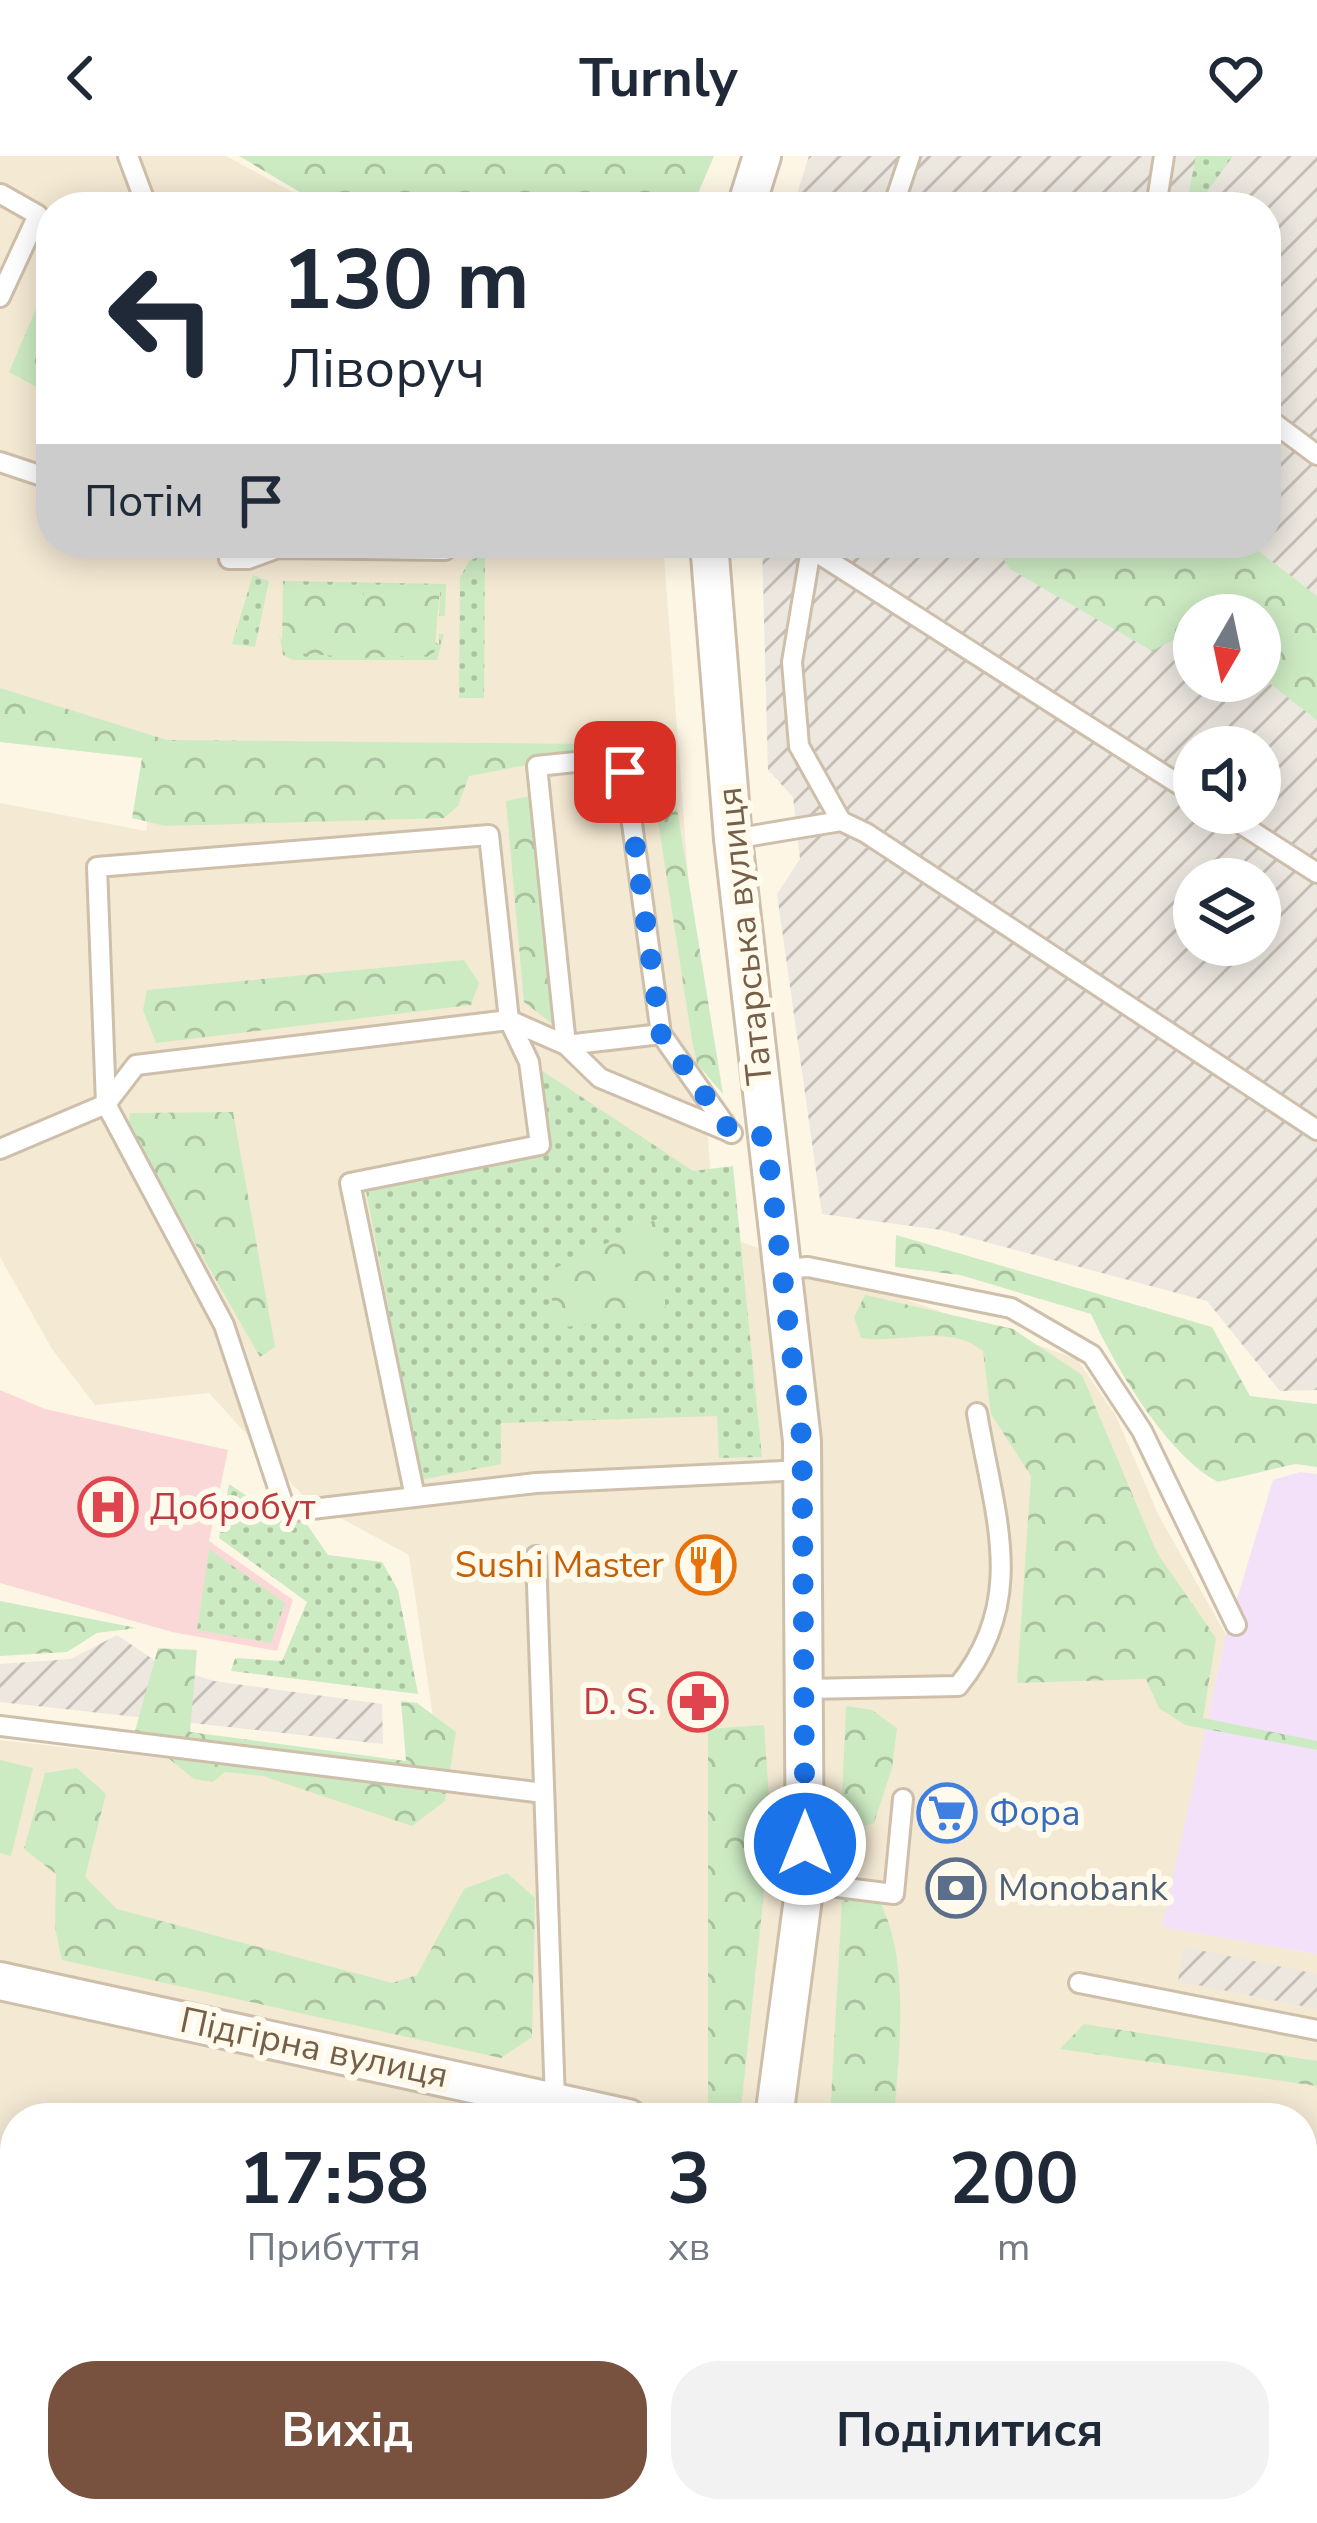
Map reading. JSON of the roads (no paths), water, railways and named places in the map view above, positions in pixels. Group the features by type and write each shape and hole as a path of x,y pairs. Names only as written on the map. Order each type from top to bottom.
{"street":[{"path":"751,192 762,156"},
{"name":"Татарська вулиця","path":"710,558 733,838 749,1135 782,1269 803,1470 805,1883 776,2103"},
{"name":"Підгірна вулиця","path":"0,1981 564,2103"}],"lane":[{"path":"128,156 142,192"},
{"path":"898,192 910,156"},
{"path":"1158,192 1164,156"},
{"path":"1,194 36,214"},
{"path":"0,297 36,219"},
{"path":"1281,428 1317,455"},
{"path":"0,462 36,474"},
{"path":"229,559 250,558"},
{"path":"809,558 792,662 799,746 841,821 1317,1130"},
{"path":"830,558 1173,780"},
{"path":"566,1045 537,766 604,759 625,772 661,1034 749,1135"},
{"path":"733,838 841,821"},
{"path":"1257,834 1317,873"},
{"path":"415,1497 350,1183 540,1145 529,1062 509,1020 489,835 97,867 106,1104 224,1325 286,1512 536,1484 803,1470"},
{"path":"0,1149 106,1104 136,1065 509,1020 566,1045 600,1078 749,1135"},
{"path":"566,1045 661,1034"},
{"path":"782,1269 808,1267 1011,1308 1091,1355 1142,1431 1236,1625"},
{"path":"806,1689 958,1686 986,1651 1004,1580 977,1414"},
{"path":"536,1556 555,2101"},
{"path":"0,1726 544,1793"},
{"path":"805,1883 894,1894 902,1799"},
{"path":"1079,1983 1317,2030"}],"place":[{"name":"Добробут","path":"108,1507"},
{"name":"Sushi Master","path":"706,1565"},
{"name":"D. S.","path":"698,1702"},
{"name":"Фора","path":"947,1813"},
{"name":"Monobank","path":"956,1888"}]}
